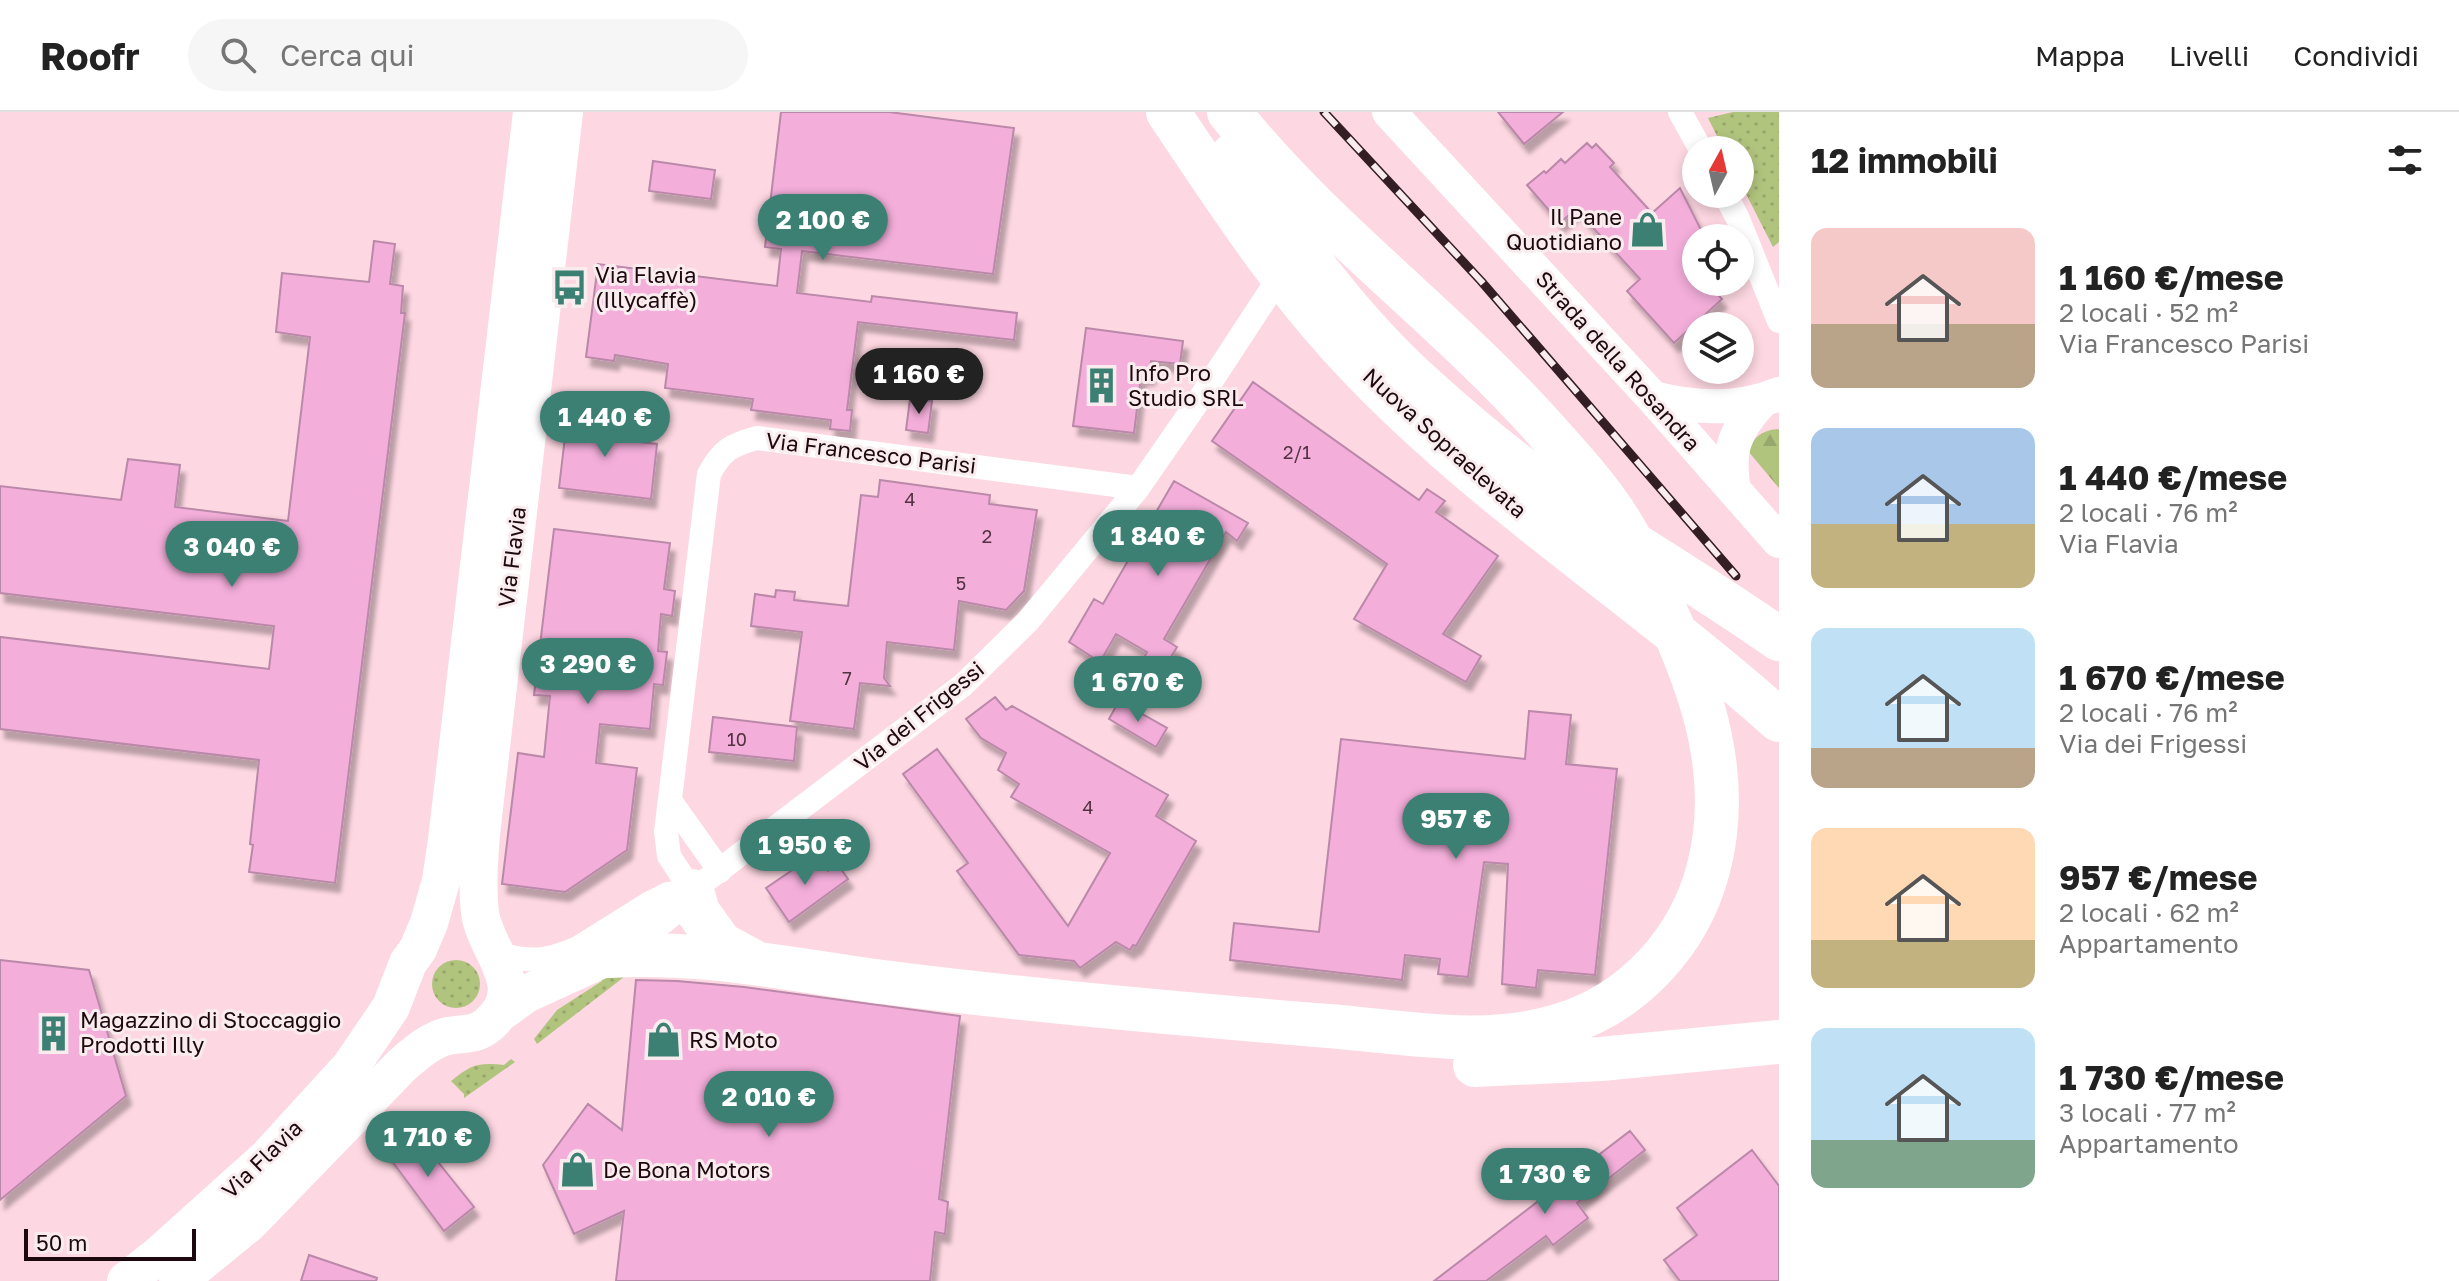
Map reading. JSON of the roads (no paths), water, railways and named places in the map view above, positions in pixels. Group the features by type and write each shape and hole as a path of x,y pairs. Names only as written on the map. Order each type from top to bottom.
{"highway":[{"name":"Nuova Sopraelevata","path":"1168,112 1251,235 1356,364 1459,459 1680,636 1779,720"},
{"name":"Nuova Sopraelevata","path":"1203,112 1277,217 1328,282 1420,384 1567,501 1779,639"},
{"path":"609,956 674,954 1366,1041 1425,1035 1489,1037 1554,1028 1598,1010 1643,979 1679,936 1695,908 1707,877 1718,821 1714,752 1705,707 1683,646 1647,571 1616,517 1582,471 1504,384 1303,197 1229,112"},
{"path":"706,881 698,912 721,944 758,965"},
{"path":"1366,1041 1414,1062 1470,1065 1535,1063 1779,1042"}],"main road":[{"name":"Via Flavia","path":"126,1281 267,1158 351,1066 391,1007 429,923 441,881 447,840 532,112"},
{"name":"Via Flavia","path":"178,1281 249,1223 402,1065 426,1045 448,1036 476,1033 488,1025 498,1014 506,994 505,972 486,936 480,915 481,834 564,112"},
{"name":"Strada della Rosandra","path":"1389,112 1653,398 1779,541"},
{"path":"1653,398 1706,407 1737,406 1770,398"},
{"path":"1734,490 1733,443 1741,427 1770,398"},
{"path":"448,1036 425,1027 408,1007 404,993 411,964 432,939 447,934 479,940 495,953"},
{"path":"498,1014 526,994 609,956"}],"street":[{"path":"1683,113 1694,136"},
{"name":"Via dei Frigessi","path":"609,956 667,920 706,881 963,685 1028,621 1138,488 1336,196"},
{"path":"1732,208 1779,321"},
{"name":"Via Francesco Parisi","path":"706,881 669,856 666,832 709,474 718,458 735,444 757,438 1138,488"},
{"path":"671,802 706,881"},
{"name":"Via dei Frigessi","path":"495,953 530,961 544,961 562,955 668,894 706,881"}],"railway":[{"path":"1324,112 1481,281 1736,576"}],"place":[{"name":"Il Pane Quotidiano","path":"1648,230"},
{"name":"Via Flavia (Illycaffè)","path":"569,288"},
{"name":"Info Pro Studio SRL","path":"1102,386"},
{"name":"Magazzino di Stoccaggio Prodotti Illy","path":"54,1033"},
{"name":"RS Moto","path":"663,1040"},
{"name":"De Bona Motors","path":"577,1170"}]}
